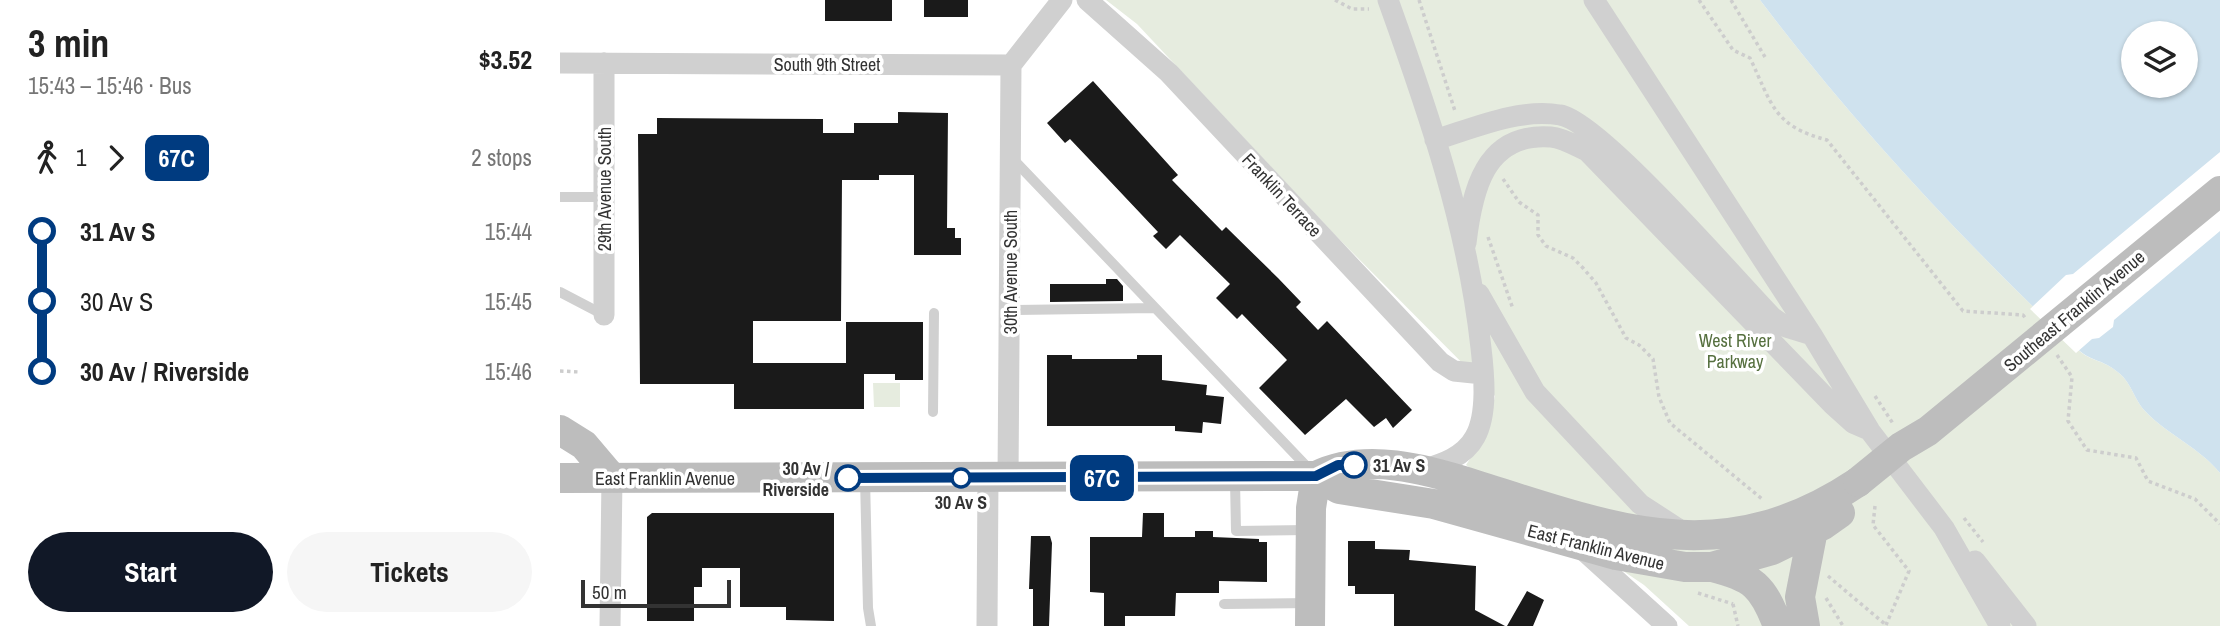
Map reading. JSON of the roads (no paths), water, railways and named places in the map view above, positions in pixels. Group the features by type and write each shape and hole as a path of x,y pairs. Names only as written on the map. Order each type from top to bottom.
{"street":[{"path":"1011,65 1062,0"},
{"name":"Franklin Terrace","path":"1087,0 1169,73 1440,362 1454,371 1483,373"},
{"path":"1594,0 1812,335 1870,430 1944,528 2000,626"},
{"path":"1389,5 1435,140 1466,243 1475,286 1483,373 1483,395 1476,435 1460,454 1422,470"},
{"name":"South 9th Street","path":"560,63 1011,65"},
{"name":"29th Avenue South","path":"604,63 604,314"},
{"name":"30th Avenue South","path":"987,626 1010,310 1011,65"},
{"path":"1435,140 1537,113 1563,115 1585,126 1607,144 1772,317 1786,327 1812,335"},
{"path":"1466,243 1475,187 1490,160 1501,150 1518,142 1554,137 1587,151 1833,405 1853,423 1870,430"},
{"name":"Southeast Franklin Avenue","path":"1866,494 1907,458 1928,431 2220,191"},
{"path":"1475,286 1535,392 1640,504 1657,517 1692,536"},
{"path":"560,430 584,445 612,478 610,626"},
{"path":"560,454 612,478"},
{"name":"East Franklin Avenue","path":"560,478 998,479 1316,476 1338,465 1370,464 1422,470 1650,533 1692,536 1724,536 1766,526 1818,506 1866,494"},
{"path":"1310,614 1311,530 1316,476"},
{"name":"East Franklin Avenue","path":"1316,476 1339,489 1434,504 1654,564 1712,567 1770,551 1813,530 1866,494"},
{"path":"1944,528 1966,549 2026,626"},
{"path":"1805,626 1800,597 1813,530"},
{"path":"1575,542 1667,626"},
{"path":"1712,567 1739,574 1762,590 1778,626"}],"lane":[{"path":"1010,157 1316,476"},
{"path":"560,197 604,197"},
{"path":"560,292 604,314"},
{"path":"1010,310 1155,308"},
{"path":"933,412 934,313"},
{"path":"1235,477 1236,531 1311,530"},
{"path":"865,478 867,608 871,626"},
{"path":"1224,604 1310,614"}],"water":[{"path":"1760,0 2220,0 2220,473 2203,456 2146,412 2121,374 2075,347 1991,265 1910,180 1833,92"}],"place":[{"name":"31 Av S","path":"1354,465"},
{"name":"30 Av / Riverside","path":"848,478"},
{"name":"30 Av S","path":"961,478"}],"park label":[{"name":"West River Parkway","path":"1735,350"}]}
